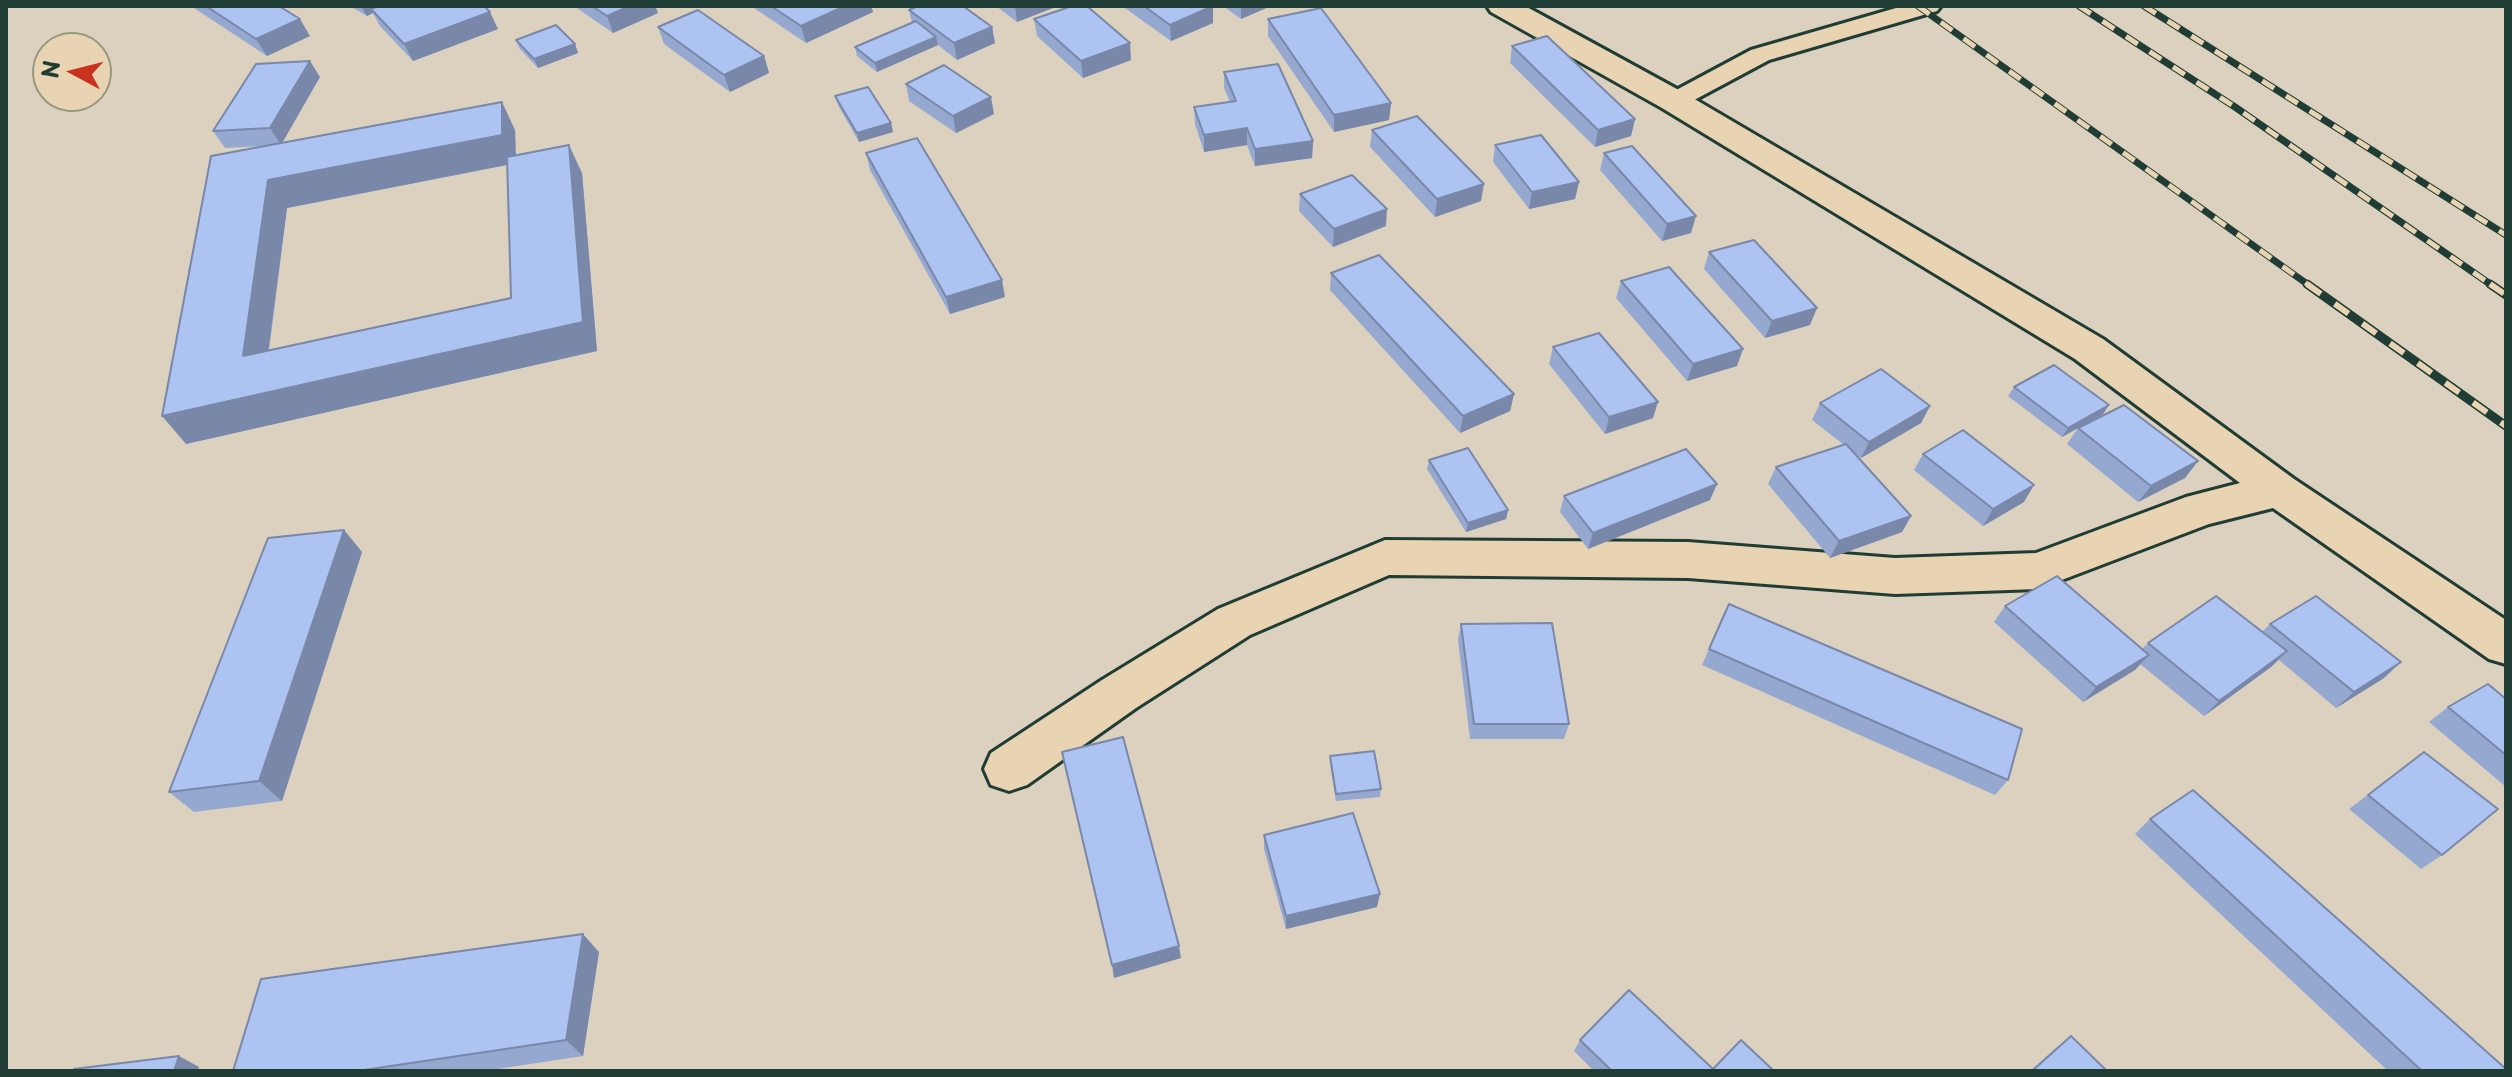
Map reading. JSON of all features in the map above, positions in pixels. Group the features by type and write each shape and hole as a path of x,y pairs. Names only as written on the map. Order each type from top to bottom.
{"street":[{"path":"1502,6 1674,101 2089,349 2279,490 2506,645"},
{"path":"1009,769 1119,694 1234,622 1385,557 1688,560 1895,576 2038,571 2201,509 2279,490"}],"lane":[{"path":"1674,101 1760,55 1929,6"}],"building":[{"path":"206,6 279,6 300,19 256,39"},
{"path":"379,6 484,6 490,12 404,44 371,9"},
{"path":"592,6 630,6 607,16"},
{"path":"771,6 845,6 801,26"},
{"path":"918,6 963,6 992,27 954,43 909,10"},
{"path":"1072,6 1087,6 1130,43 1081,61 1034,19"},
{"path":"1144,6 1213,6 1170,25"},
{"path":"1321,8 1391,103 1334,115 1268,19"},
{"path":"698,10 764,56 724,75 658,27"},
{"path":"916,21 936,37 875,63 855,47"},
{"path":"556,25 575,44 534,59 516,40"},
{"path":"1547,36 1635,119 1598,130 1512,46"},
{"path":"310,61 270,128 213,131 256,64"},
{"path":"1278,64 1313,141 1255,149 1247,128 1204,135 1194,107 1236,101 1224,72"},
{"path":"944,65 991,97 953,116 906,84"},
{"path":"868,87 891,123 857,133 835,96"},
{"path":"502,102 502,135 268,180 243,356 511,298 507,157 569,145 583,322 162,416 211,156"},
{"path":"1417,116 1484,184 1437,199 1372,130"},
{"path":"1541,135 1579,182 1532,192 1495,145"},
{"path":"917,138 1002,280 946,297 866,153"},
{"path":"1632,146 1696,216 1667,224 1604,153"},
{"path":"1352,175 1387,209 1334,229 1300,194"},
{"path":"1754,240 1817,308 1772,321 1709,252"},
{"path":"1379,255 1514,394 1463,416 1331,273"},
{"path":"1669,267 1743,349 1693,364 1621,281"},
{"path":"1599,333 1658,402 1609,417 1553,347"},
{"path":"2054,365 2109,405 2068,428 2014,387"},
{"path":"1881,369 1930,406 1869,442 1820,403"},
{"path":"2124,405 2198,461 2151,486 2078,428"},
{"path":"1963,430 2034,485 1993,509 1923,454"},
{"path":"1846,444 1911,516 1839,541 1776,467"},
{"path":"1468,448 1508,510 1468,523 1429,460"},
{"path":"1686,449 1717,484 1593,533 1564,496"},
{"path":"344,530 259,781 169,792 268,538"},
{"path":"2057,576 2149,655 2096,687 2005,606"},
{"path":"2216,596 2287,651 2219,701 2148,643"},
{"path":"2316,596 2401,662 2354,692 2270,624"},
{"path":"1729,604 2022,729 2008,780 1709,649"},
{"path":"1552,623 1569,724 1474,724 1461,624"},
{"path":"2488,684 2506,699 2506,755 2448,707"},
{"path":"1123,737 1179,946 1112,965 1062,752"},
{"path":"1374,751 1381,789 1336,794 1330,756"},
{"path":"2424,752 2498,809 2442,855 2368,795"},
{"path":"2193,790 2506,1071 2422,1071 2150,819"},
{"path":"1353,813 1380,894 1286,916 1264,835"},
{"path":"583,934 566,1040 357,1071 233,1071 261,979"},
{"path":"1629,990 1713,1069 1741,1040 1774,1071 1612,1071 1580,1040"},
{"path":"2071,1036 2107,1071 2032,1071"},
{"path":"179,1056 174,1071 73,1071 74,1069"}],"railway":[{"path":"1918,6 2310,286"},
{"path":"2079,6 2235,107 2493,286"},
{"path":"2144,6 2506,235"},
{"path":"2307,284 2506,426"},
{"path":"2490,284 2506,295"}]}
